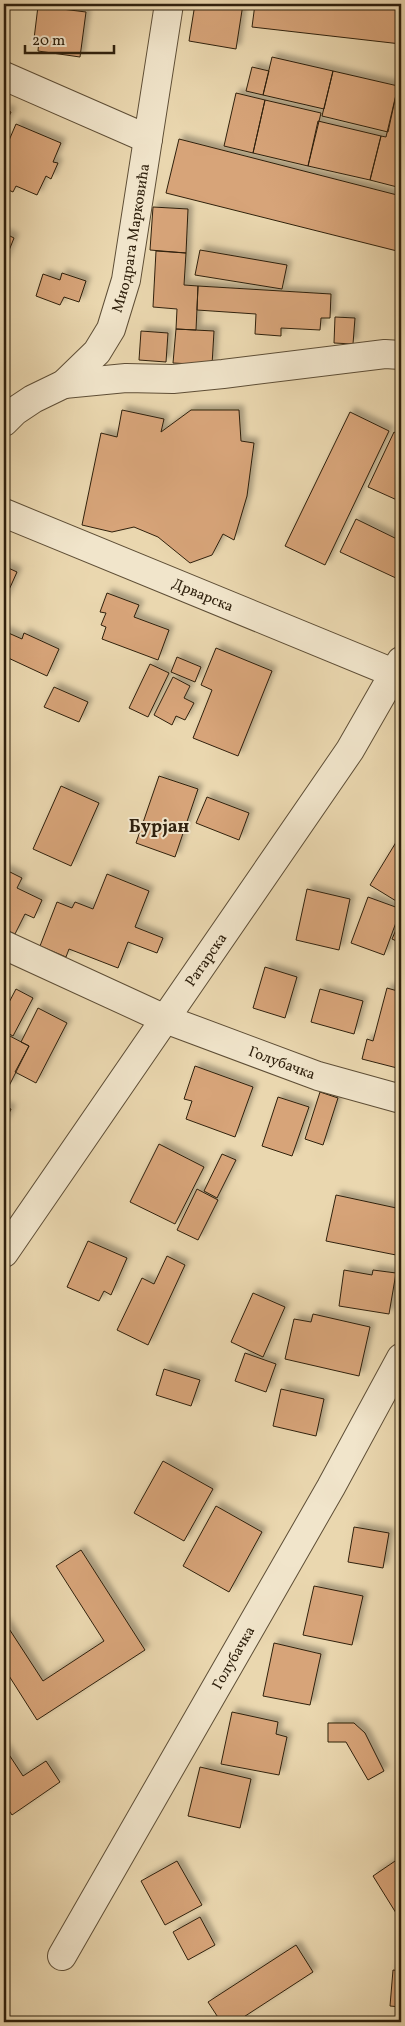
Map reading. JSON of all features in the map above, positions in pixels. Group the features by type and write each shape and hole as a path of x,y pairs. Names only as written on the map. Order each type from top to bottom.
{"street":[{"name":"Миодрага Марковића","path":"4,422 15,411 64,384 97,352 111,329 126,280 169,4"},
{"path":"4,76 148,139"},
{"path":"111,329 116,355 122,367 133,378"},
{"path":"64,384 133,378 174,379 385,354 401,355"},
{"name":"Дрварска","path":"4,512 399,670"},
{"name":"Ратарска","path":"4,1253 350,750 399,670"},
{"name":"Голубачка","path":"4,944 165,1018 318,1076 401,1099"},
{"name":"Голубачка","path":"62,1956 331,1487 401,1358"}],"building":[{"path":"195,4 243,4 236,49 189,41"},
{"path":"255,4 401,4 401,44 252,27"},
{"path":"38,6 86,12 80,57 38,51 39,39 34,39"},
{"path":"272,57 333,71 324,109 263,95"},
{"path":"252,67 269,71 263,95 246,91"},
{"path":"333,71 398,86 388,132 322,116"},
{"path":"398,86 401,87 401,188 370,180 381,136 386,137"},
{"path":"236,93 265,100 253,153 224,146"},
{"path":"265,100 321,113 308,166 253,153"},
{"path":"4,109 11,112 4,127"},
{"path":"318,121 381,136 370,180 308,166"},
{"path":"16,124 61,143 53,162 58,163 51,179 46,176 37,195 16,186 13,192 4,188 4,152"},
{"path":"179,139 401,196 401,252 166,193"},
{"path":"153,207 188,209 186,253 150,250"},
{"path":"4,233 14,238 4,263"},
{"path":"200,250 287,265 282,289 195,275"},
{"path":"156,251 186,253 184,285 198,286 196,330 176,329 177,309 153,307"},
{"path":"62,273 86,281 79,302 64,297 60,305 36,296 43,274 60,280"},
{"path":"198,286 331,294 330,318 321,318 320,330 281,328 281,336 255,334 256,314 197,310"},
{"path":"335,317 355,318 353,344 334,343"},
{"path":"176,329 214,331 212,365 173,363"},
{"path":"141,331 168,333 166,362 139,360"},
{"path":"122,410 164,419 161,432 191,410 239,410 241,441 254,443 247,496 234,540 223,534 212,555 190,563 158,537 134,527 112,532 82,525 101,433 117,437"},
{"path":"350,412 389,431 325,565 285,546"},
{"path":"394,432 401,436 401,491 397,500 368,487"},
{"path":"356,519 401,541 401,571 398,579 340,552"},
{"path":"4,566 17,572 4,601"},
{"path":"107,593 139,605 134,617 169,630 158,660 102,639 106,627 101,625 106,613 100,612"},
{"path":"4,631 22,639 24,633 59,649 47,676 4,656"},
{"path":"216,648 272,671 238,756 193,738 212,690 201,685"},
{"path":"177,657 201,667 195,682 171,672"},
{"path":"150,664 169,673 148,717 129,708"},
{"path":"173,677 190,686 184,698 194,703 185,720 176,716 172,725 154,715"},
{"path":"54,687 88,702 79,722 44,707"},
{"path":"159,776 198,789 175,857 136,843"},
{"path":"61,786 99,803 71,866 33,849"},
{"path":"207,797 249,813 239,840 196,823"},
{"path":"398,839 401,840 401,904 370,885"},
{"path":"4,869 22,878 17,888 42,900 34,918 25,914 15,934 4,929"},
{"path":"107,874 149,891 135,927 163,938 157,953 128,942 118,968 69,949 66,957 40,946 57,902 72,908 75,902 93,909"},
{"path":"307,889 350,899 339,950 296,940"},
{"path":"368,897 401,909 384,955 351,943"},
{"path":"398,925 401,927 401,943 392,939"},
{"path":"265,967 297,977 285,1018 253,1008"},
{"path":"387,988 401,992 401,1069 362,1059 367,1039 373,1041"},
{"path":"16,989 33,998 13,1036 4,1031 4,1012"},
{"path":"320,989 363,1001 354,1034 311,1022"},
{"path":"38,1008 67,1023 36,1083 15,1072 29,1046 21,1042"},
{"path":"4,1033 29,1046 9,1086 4,1083"},
{"path":"195,1066 253,1087 235,1137 186,1119 192,1101 184,1099"},
{"path":"320,1092 338,1098 323,1145 305,1139"},
{"path":"278,1097 309,1107 292,1156 262,1146"},
{"path":"4,1106 11,1109 4,1124"},
{"path":"159,1144 204,1167 175,1224 130,1202"},
{"path":"222,1154 236,1160 217,1198 204,1191"},
{"path":"197,1189 218,1200 198,1240 177,1230"},
{"path":"336,1195 401,1209 401,1256 326,1241"},
{"path":"88,1241 127,1258 111,1295 104,1291 99,1301 67,1287"},
{"path":"167,1256 185,1265 148,1345 117,1330 142,1278 154,1284"},
{"path":"344,1270 372,1275 373,1270 396,1273 389,1314 339,1306"},
{"path":"253,1293 285,1307 263,1357 231,1342"},
{"path":"313,1314 370,1327 359,1376 285,1359 294,1319 311,1322"},
{"path":"245,1353 276,1364 266,1392 235,1381"},
{"path":"164,1369 200,1380 191,1406 156,1395"},
{"path":"281,1389 324,1399 316,1436 273,1426"},
{"path":"163,1461 213,1489 184,1541 134,1513"},
{"path":"216,1506 262,1532 229,1592 183,1566"},
{"path":"354,1527 389,1533 383,1568 348,1562"},
{"path":"81,1550 145,1650 37,1720 4,1668 4,1621 43,1681 104,1641 56,1566"},
{"path":"314,1586 363,1596 352,1645 303,1635"},
{"path":"274,1643 321,1654 310,1705 263,1696"},
{"path":"232,1712 278,1722 276,1734 287,1737 279,1775 221,1764"},
{"path":"328,1723 354,1723 365,1733 384,1771 368,1780 346,1742 328,1742"},
{"path":"4,1747 23,1776 46,1761 60,1782 12,1815 4,1803"},
{"path":"200,1767 251,1779 240,1828 188,1816"},
{"path":"401,1857 401,1909 396,1913 373,1876"},
{"path":"177,1861 202,1905 165,1925 141,1881"},
{"path":"200,1917 215,1945 188,1960 173,1932"},
{"path":"296,1945 313,1972 236,2022 221,2022 208,2002"},
{"path":"393,1970 401,1971 401,2007 390,2006"}],"district":[{"name":"Бурјан","path":"159,826"}]}
